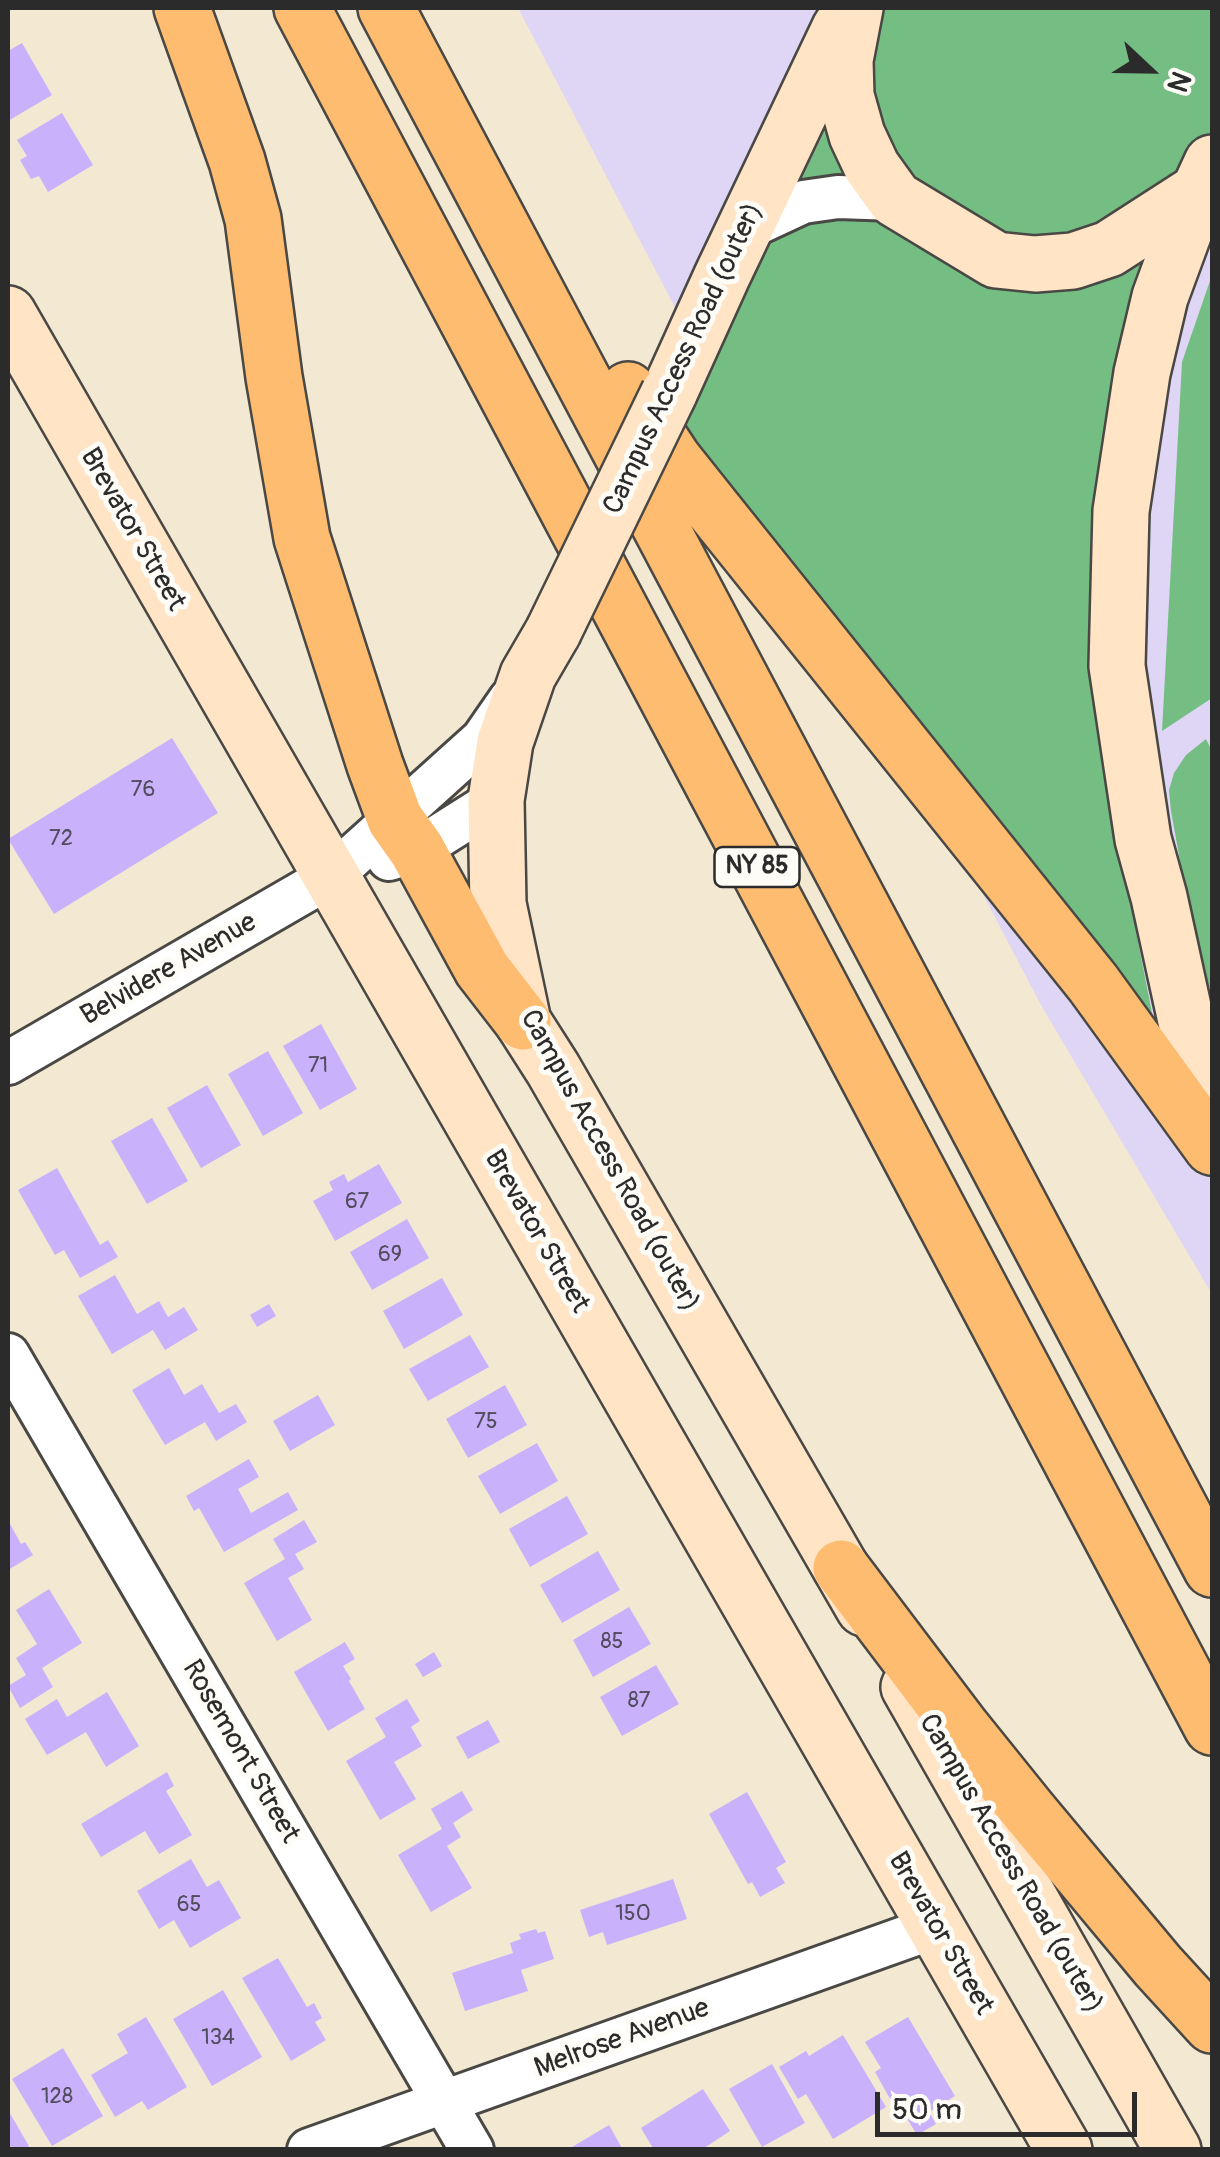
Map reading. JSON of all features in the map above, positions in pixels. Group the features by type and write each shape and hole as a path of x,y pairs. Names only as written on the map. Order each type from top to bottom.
{"highway":[{"path":"182,8 237,161 253,219 274,377 302,538 334,643 406,835 482,969 523,1022"},
{"name":"NY 85","path":"302,8 1212,1728"},
{"name":"NY 85","path":"386,8 1212,1570"},
{"path":"397,8 674,460 1093,984 1212,1148"},
{"path":"842,1568 1006,1782 1158,1966 1212,2025"}],"street":[{"path":"853,8 845,60 846,96 856,135 872,168 895,199 996,260 1035,264 1073,261 1110,249 1206,177"},
{"name":"Campus Access Road (outer)","path":"853,8 541,653 504,742 496,800 498,904 523,1022 842,1568 1172,2150"},
{"path":"1206,177 1160,297 1142,373 1121,511 1117,666 1142,838 1186,1021 1212,1088"},
{"path":"744,228 803,202 838,197 895,199"},
{"name":"Brevator Street","path":"8,314 1064,2150"},
{"name":"Belvidere Avenue","path":"406,835 483,739 541,653"},
{"name":"Belvidere Avenue","path":"8,1063 406,835 496,800"},
{"name":"Rosemont Street","path":"8,1355 472,2150"},
{"name":"Melrose Avenue","path":"309,2150 936,1926"}],"shaded area":[{"path":"518,8 1212,8 1212,1294 1042,1007"}],"green space":[{"path":"855,8 1212,8 1212,163 1160,297 1106,779 1152,1013 1143,1022 682,425 835,109"},
{"path":"1212,275 1212,698 1162,731 1182,362"},
{"path":"1206,739 1212,751 1212,997 1190,916 1169,790 1186,755"}],"building":[{"path":"22,43 52,95 8,121 8,51"},
{"path":"62,113 93,165 48,192 39,176 31,179 20,160 27,156 17,140"},
{"path":"172,738 218,813 54,914 8,839"},
{"path":"321,1024 357,1089 320,1110 283,1046"},
{"path":"268,1051 303,1113 263,1136 228,1074"},
{"path":"207,1085 241,1145 201,1168 167,1108"},
{"path":"152,1118 188,1181 147,1204 111,1141"},
{"path":"379,1164 402,1203 335,1241 313,1201 333,1190 329,1182 344,1174 348,1182"},
{"path":"57,1168 100,1245 108,1240 118,1257 80,1278 64,1250 55,1255 18,1190"},
{"path":"407,1219 429,1258 372,1290 350,1252"},
{"path":"115,1275 137,1314 159,1301 168,1317 184,1307 198,1330 165,1350 153,1330 112,1354 78,1296"},
{"path":"442,1278 463,1315 404,1349 383,1311"},
{"path":"269,1304 276,1316 257,1327 250,1315"},
{"path":"470,1335 489,1367 428,1401 409,1369"},
{"path":"169,1368 184,1395 202,1384 219,1413 236,1404 247,1422 216,1441 205,1422 165,1445 132,1390"},
{"path":"505,1385 527,1425 468,1458 446,1419"},
{"path":"318,1395 335,1425 290,1451 273,1421"},
{"path":"537,1443 558,1481 500,1514 478,1476"},
{"path":"249,1459 259,1477 238,1489 251,1513 288,1492 298,1510 224,1552 199,1508 194,1511 186,1496"},
{"path":"567,1496 588,1534 530,1567 509,1529"},
{"path":"8,1520 21,1544 25,1542 33,1555 8,1570"},
{"path":"304,1520 317,1542 295,1554 304,1569 288,1578 312,1620 277,1641 244,1583 285,1559 273,1539"},
{"path":"598,1551 620,1590 562,1623 540,1585"},
{"path":"49,1589 82,1643 42,1668 53,1687 20,1708 8,1686 26,1675 16,1658 37,1644 16,1610"},
{"path":"629,1607 651,1644 593,1677 573,1640"},
{"path":"345,1642 355,1659 343,1666 365,1709 328,1731 294,1672"},
{"path":"434,1652 442,1666 423,1677 415,1664"},
{"path":"656,1665 679,1704 622,1736 600,1697"},
{"path":"107,1692 139,1746 106,1767 86,1732 47,1755 25,1719 57,1699 67,1717"},
{"path":"407,1699 420,1721 411,1727 422,1746 394,1762 416,1799 380,1820 346,1761 386,1737 375,1718"},
{"path":"488,1720 500,1742 468,1759 456,1737"},
{"path":"167,1772 174,1786 166,1791 192,1835 159,1854 145,1831 101,1857 81,1824"},
{"path":"462,1791 473,1810 453,1823 461,1837 447,1846 472,1888 431,1912 398,1855 442,1829 431,1809"},
{"path":"747,1792 786,1862 776,1868 785,1883 760,1897 752,1882 748,1884 709,1814"},
{"path":"191,1859 207,1887 219,1880 241,1918 190,1948 174,1920 159,1929 137,1891"},
{"path":"673,1879 687,1919 607,1945 603,1932 589,1937 580,1910"},
{"path":"536,1929 538,1933 545,1931 554,1959 521,1970 528,1991 465,2011 452,1973 513,1953 510,1943 521,1939 519,1934"},
{"path":"278,1958 307,2007 314,2003 322,2018 315,2022 326,2040 291,2061 242,1978"},
{"path":"223,1990 262,2057 212,2086 173,2019"},
{"path":"146,2017 187,2087 148,2110 142,2101 115,2117 91,2075 128,2053 117,2034"},
{"path":"908,2017 955,2096 929,2112 936,2124 917,2135 898,2104 894,2106 875,2072 881,2068 865,2042"},
{"path":"843,2035 886,2107 833,2139 806,2094 798,2099 779,2067 806,2051 809,2056"},
{"path":"63,2048 103,2116 52,2146 12,2079"},
{"path":"772,2064 805,2123 762,2147 729,2089"},
{"path":"703,2089 730,2131 701,2150 654,2150 641,2128"},
{"path":"8,2110 29,2146 24,2150 8,2150"},
{"path":"609,2125 623,2150 567,2150"}]}
